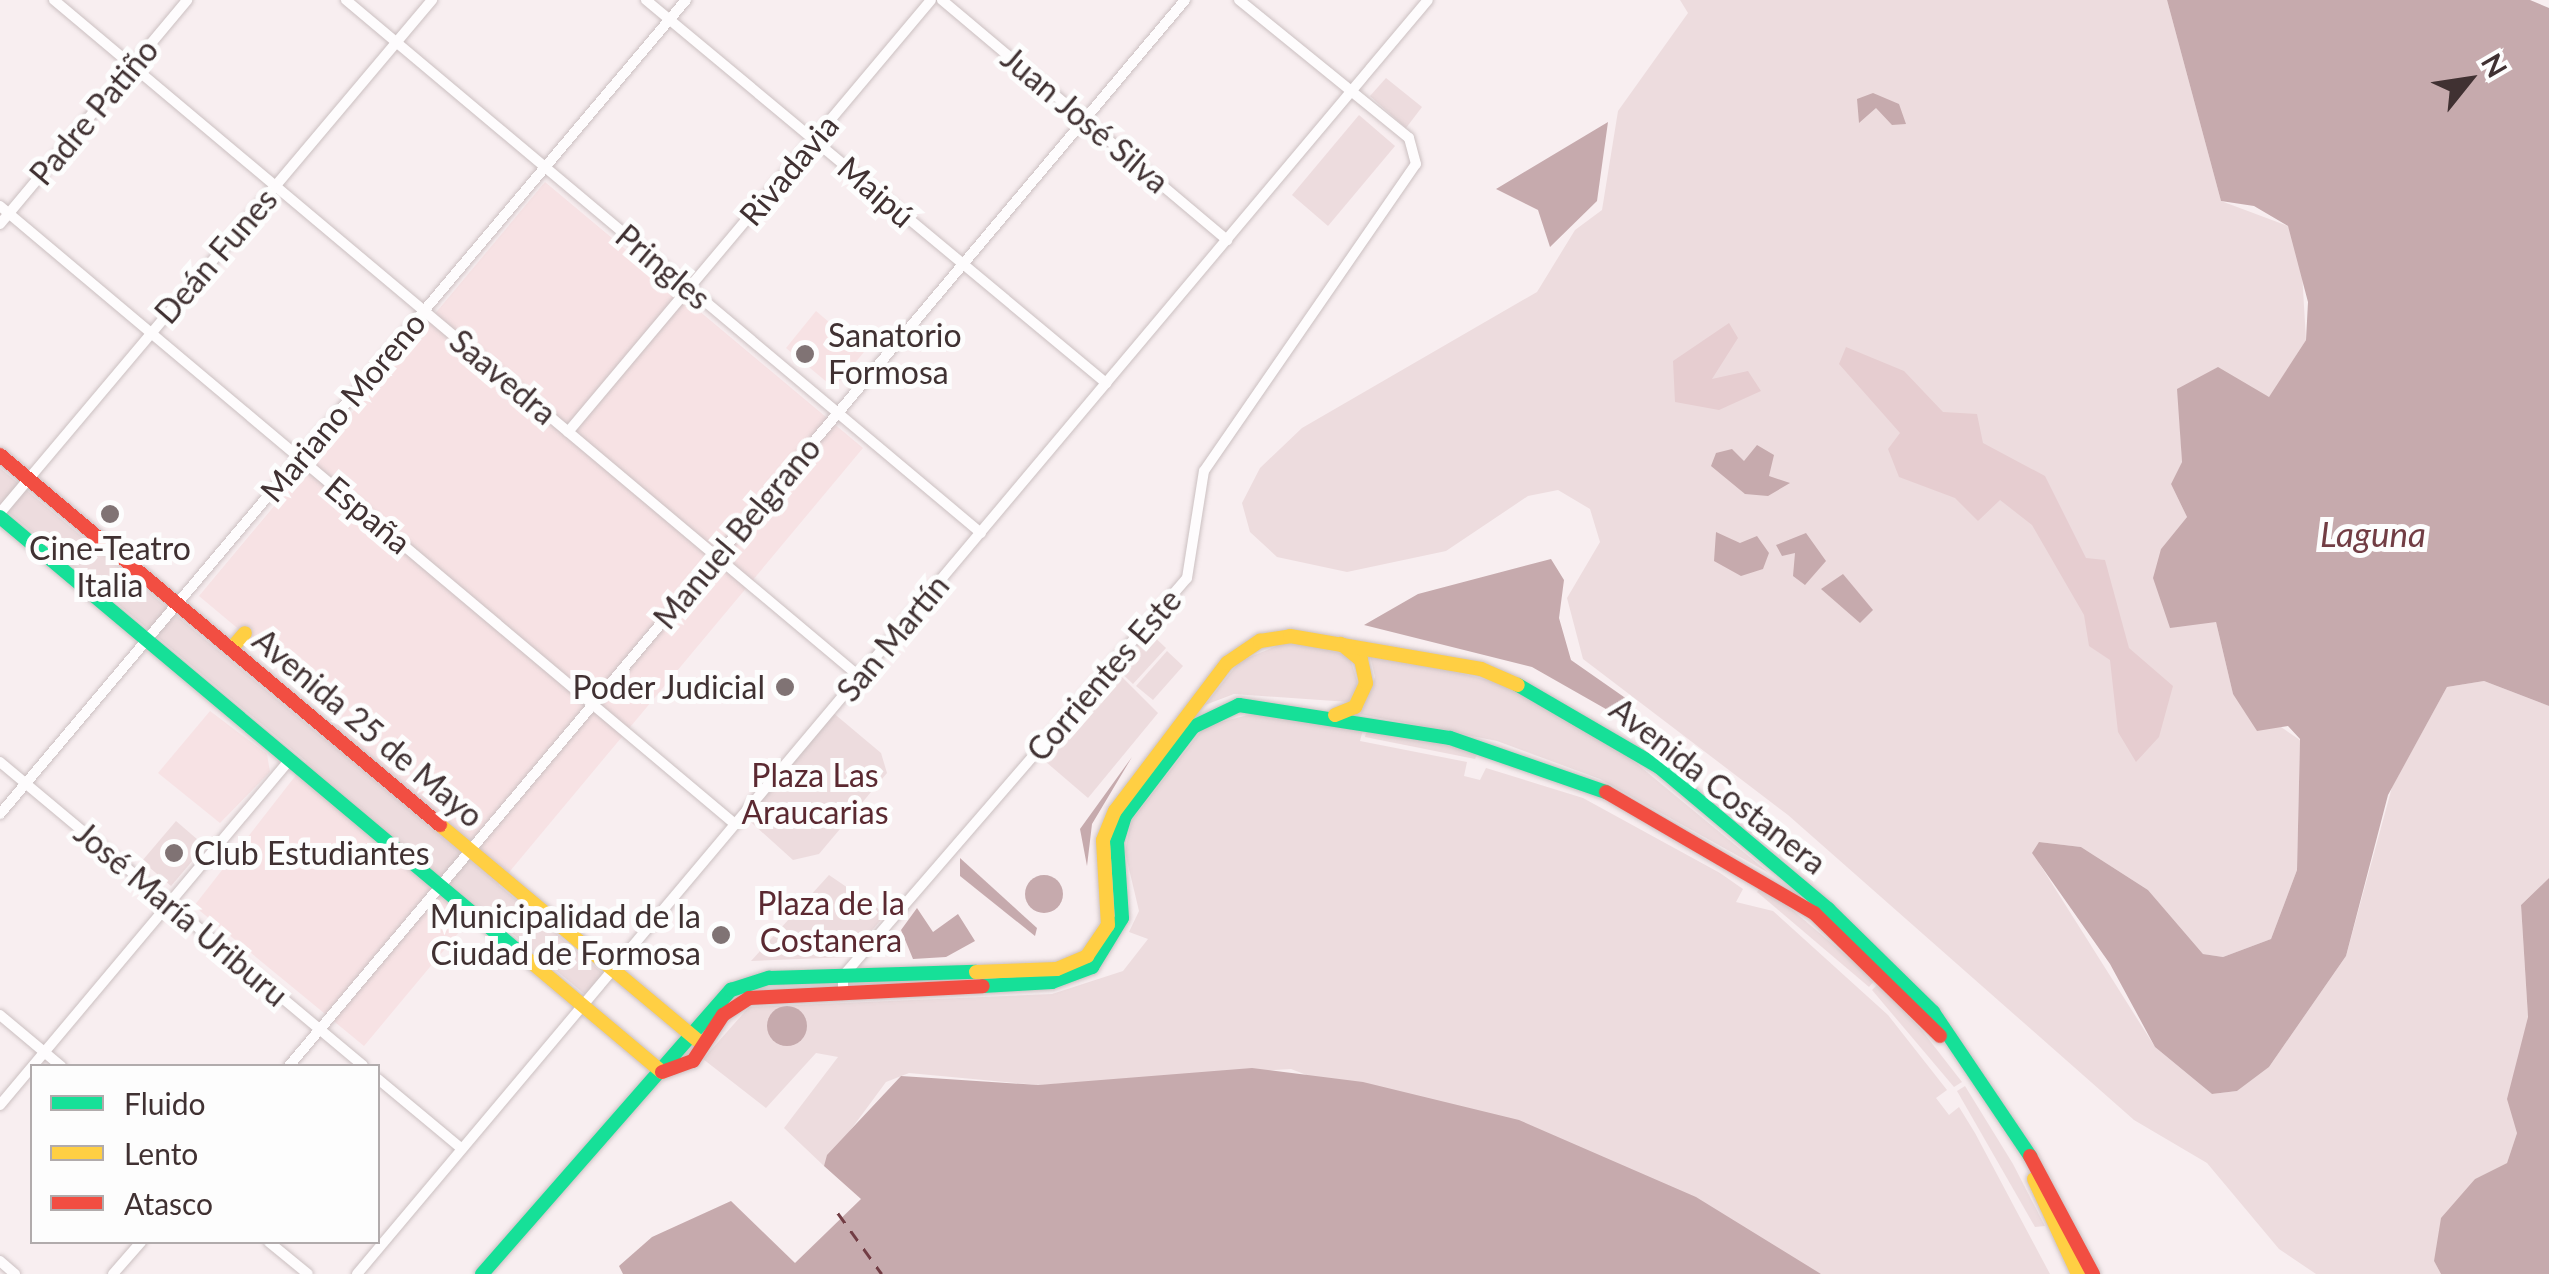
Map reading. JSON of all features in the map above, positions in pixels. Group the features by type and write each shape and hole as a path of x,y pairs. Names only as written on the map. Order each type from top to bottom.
{"main road":[{"name":"Avenida 25 de Mayo","path":"0,455 696,1040"},
{"path":"0,515 667,1074"},
{"path":"231,649 245,632"},
{"name":"Avenida Costanera","path":"497,1274 696,1040 749,998 843,983 1057,969 1087,956 1111,908 1107,825 1227,662 1274,637 1336,641 1446,659 1517,683 1659,767 1912,990 1985,1081 2094,1274"},
{"path":"1329,717 1354,707 1366,683 1361,660 1336,641"},
{"name":"Avenida Costanera","path":"843,983 1078,976 1118,935 1119,828 1193,727 1238,705 1329,717 1549,768 1660,815 1742,862 1904,995 1992,1107 2044,1188 2078,1274"},
{"name":"Avenida Costanera","path":"482,1274 667,1074"}],"street":[{"name":"Saavedra","path":"54,0 860,677"},
{"name":"Padre Patiño","path":"0,224 4,210 187,0"},
{"name":"Pringles","path":"346,0 981,534"},
{"name":"Deán Funes","path":"0,515 432,0"},
{"name":"Maipú","path":"646,0 1106,383"},
{"name":"Mariano Moreno","path":"0,814 686,0"},
{"name":"Rivadavia","path":"568,432 931,0"},
{"name":"Juan José Silva","path":"942,0 1227,240"},
{"name":"Manuel Belgrano","path":"291,1064 1185,0"},
{"name":"Corrientes Este","path":"843,983 1187,578 1204,471 1416,164 1409,138 1239,0"},
{"name":"San Martín","path":"357,1274 1428,0"},
{"name":"España","path":"4,210 736,824"},
{"path":"34,1064 290,760"},
{"name":"José María Uriburu","path":"0,762 360,1064"},
{"path":"0,1015 59,1064"},
{"path":"0,1104 30,1069"},
{"path":"380,1081 462,1149"},
{"path":"114,1274 139,1244"},
{"path":"271,1244 308,1274"},
{"path":"0,1261 15,1274"}],"shaded area":[{"path":"545,182 863,448 364,1046 194,906 342,716 199,596"},
{"name":"Sanatorio Formosa","path":"816,311 864,352 834,388 786,348"},
{"path":"1729,323 1738,338 1712,379 1748,371 1761,391 1719,410 1675,402 1673,361"},
{"path":"1846,347 1904,371 1943,412 1977,414 1983,443 2045,476 2086,558 2105,560 2129,648 2173,686 2159,737 2136,762 2118,732 2110,660 2089,646 2084,615 2032,525 2000,500 1978,521 1955,498 1899,477 1888,449 1900,433 1839,364"},
{"path":"210,711 267,754 270,772 220,823 158,773"}],"green space":[{"path":"1680,0 2167,0 2221,201 2288,226 2301,255 2306,340 2269,398 2245,386 2178,389 2182,462 2171,484 2187,517 2161,549 2216,622 2233,694 2300,740 2297,870 2271,939 2223,957 2203,954 2148,890 2081,847 2039,842 2039,863 2155,1047 2212,1094 2237,1091 2269,1067 2346,956 2392,787 2447,687 2484,681 2549,706 2549,878 2521,905 2528,1017 2517,1133 2507,1163 2475,1179 2434,1261 2441,1274 2316,1274 2279,1249 2207,1163 2134,1120 1788,815 1583,659 1567,598 1600,542 1590,509 1558,490 1528,496 1446,551 1347,572 1277,557 1250,532 1242,503 1260,468 1302,428 1537,292 1575,230 1602,210 1618,111 1688,13"},
{"path":"1386,78 1422,107 1406,128 1370,96"},
{"path":"1359,115 1395,146 1328,226 1292,195"},
{"path":"0,468 606,976 588,997 0,505"},
{"path":"1149,632 1166,648 1133,684 1116,668"},
{"path":"1289,641 1349,655 1358,684 1349,702 1234,694 1205,705 1240,661"},
{"path":"1167,651 1183,666 1153,700 1136,686"},
{"path":"1369,651 1513,686 1584,720 1769,873 1600,779 1497,741 1360,714 1375,677"},
{"path":"1120,675 1158,713 1088,798 1046,762"},
{"name":"Plaza Las Araucarias","path":"831,711 881,753 887,773 819,854 793,860 743,815"},
{"path":"1252,714 1363,729 1360,741 1467,762 1464,776 1480,780 1486,768 1583,798 1743,889 1736,902 1773,911 1888,1015 1947,1090 1936,1098 1949,1115 1959,1107 2050,1274 1821,1274 1291,1069 1038,1085 909,1073 886,1082 824,1166 784,1128 838,1057 816,1053 766,1108 703,1059 749,1007 1052,994 1123,971 1148,939 1129,932 1139,911 1125,852 1131,821 1205,726"},
{"path":"1367,729 1478,752 1475,759 1365,737"},
{"name":"Club Estudiantes","path":"176,821 205,846 171,886 142,861"},
{"name":"Plaza de la Costanera","path":"829,875 886,914 849,957 751,961"},
{"path":"1763,885 1875,980 1869,987 1757,892"},
{"path":"1878,984 1920,1028 1962,1082 1954,1087 1872,990"},
{"path":"1965,1086 2045,1226 2035,1227 1957,1091"}],"water":[{"name":"Laguna","path":"2167,0 2530,0 2549,8 2549,706 2484,681 2447,687 2388,795 2346,956 2269,1067 2237,1091 2212,1094 2155,1047 2110,964 2032,853 2039,842 2081,847 2148,890 2203,954 2223,957 2271,939 2297,870 2300,739 2288,726 2257,731 2233,694 2216,622 2170,628 2153,578 2161,549 2187,517 2171,484 2182,462 2177,389 2218,367 2269,397 2306,340 2308,302 2288,226 2254,206 2221,201"},
{"path":"1873,93 1899,104 1906,124 1892,125 1876,108 1859,123 1857,99"},
{"path":"1608,122 1597,201 1550,247 1538,210 1496,189"},
{"path":"1757,445 1774,455 1769,476 1790,483 1768,496 1745,494 1711,466 1716,453 1732,449 1744,461"},
{"path":"1716,532 1740,543 1757,536 1769,553 1763,569 1741,576 1714,561"},
{"path":"1806,533 1826,561 1805,585 1793,576 1795,553 1782,556 1776,545"},
{"path":"1551,559 1564,580 1559,618 1571,660 1634,704 1641,729 1532,667 1364,625 1418,594"},
{"path":"1843,574 1873,610 1860,623 1821,589"},
{"path":"1132,757 1092,824 1087,866 1080,829"},
{"path":"960,858 1037,928 1035,936 960,876"},
{"path":"1044,875 1057,881 1063,894 1057,907 1044,913 1031,907 1025,894 1031,881"},
{"path":"2549,878 2549,1274 2441,1274 2434,1261 2441,1218 2475,1179 2507,1163 2517,1133 2507,1099 2528,1017 2521,905"},
{"path":"917,908 933,932 958,914 975,941 946,957 913,959 901,930"},
{"path":"787,1006 801,1012 807,1026 801,1040 787,1046 773,1040 767,1026 773,1012"},
{"path":"1252,1068 1363,1082 1519,1120 1696,1197 1821,1274 623,1274 619,1266 652,1237 731,1201 795,1263 861,1199 824,1166 827,1155 901,1076 1038,1085"}],"ferry route":[{"path":"838,1213 882,1274"}],"traffic: fast":[{"path":"0,517 525,957"},
{"path":"1518,685 1659,767 1828,909 1933,1012 2030,1156"},
{"path":"983,986 1052,982 1092,967 1122,918 1117,842 1125,816 1193,727 1239,705 1450,738 1606,792"},
{"path":"482,1274 731,990 769,978 976,972"}],"traffic: slow":[{"path":"231,649 245,633"},
{"path":"976,972 1057,969 1087,956 1108,925 1103,840 1115,811 1227,663 1260,641 1290,636 1481,669 1518,685"},
{"path":"1335,715 1355,707 1366,683 1361,660 1341,644"},
{"path":"440,825 697,1040"},
{"path":"525,957 662,1072"},
{"path":"2034,1179 2078,1274"}],"traffic: jam":[{"path":"0,455 440,825"},
{"path":"1606,792 1814,913 1940,1036"},
{"path":"662,1072 693,1061 723,1015 749,998 983,986"},
{"path":"2030,1156 2093,1274"}],"place":[{"name":"Sanatorio Formosa","path":"805,354"},
{"name":"Cine-Teatro Italia","path":"110,514"},
{"name":"Poder Judicial","path":"785,687"},
{"name":"Club Estudiantes","path":"174,853"},
{"name":"Municipalidad de la Ciudad de Formosa","path":"721,935"}]}
